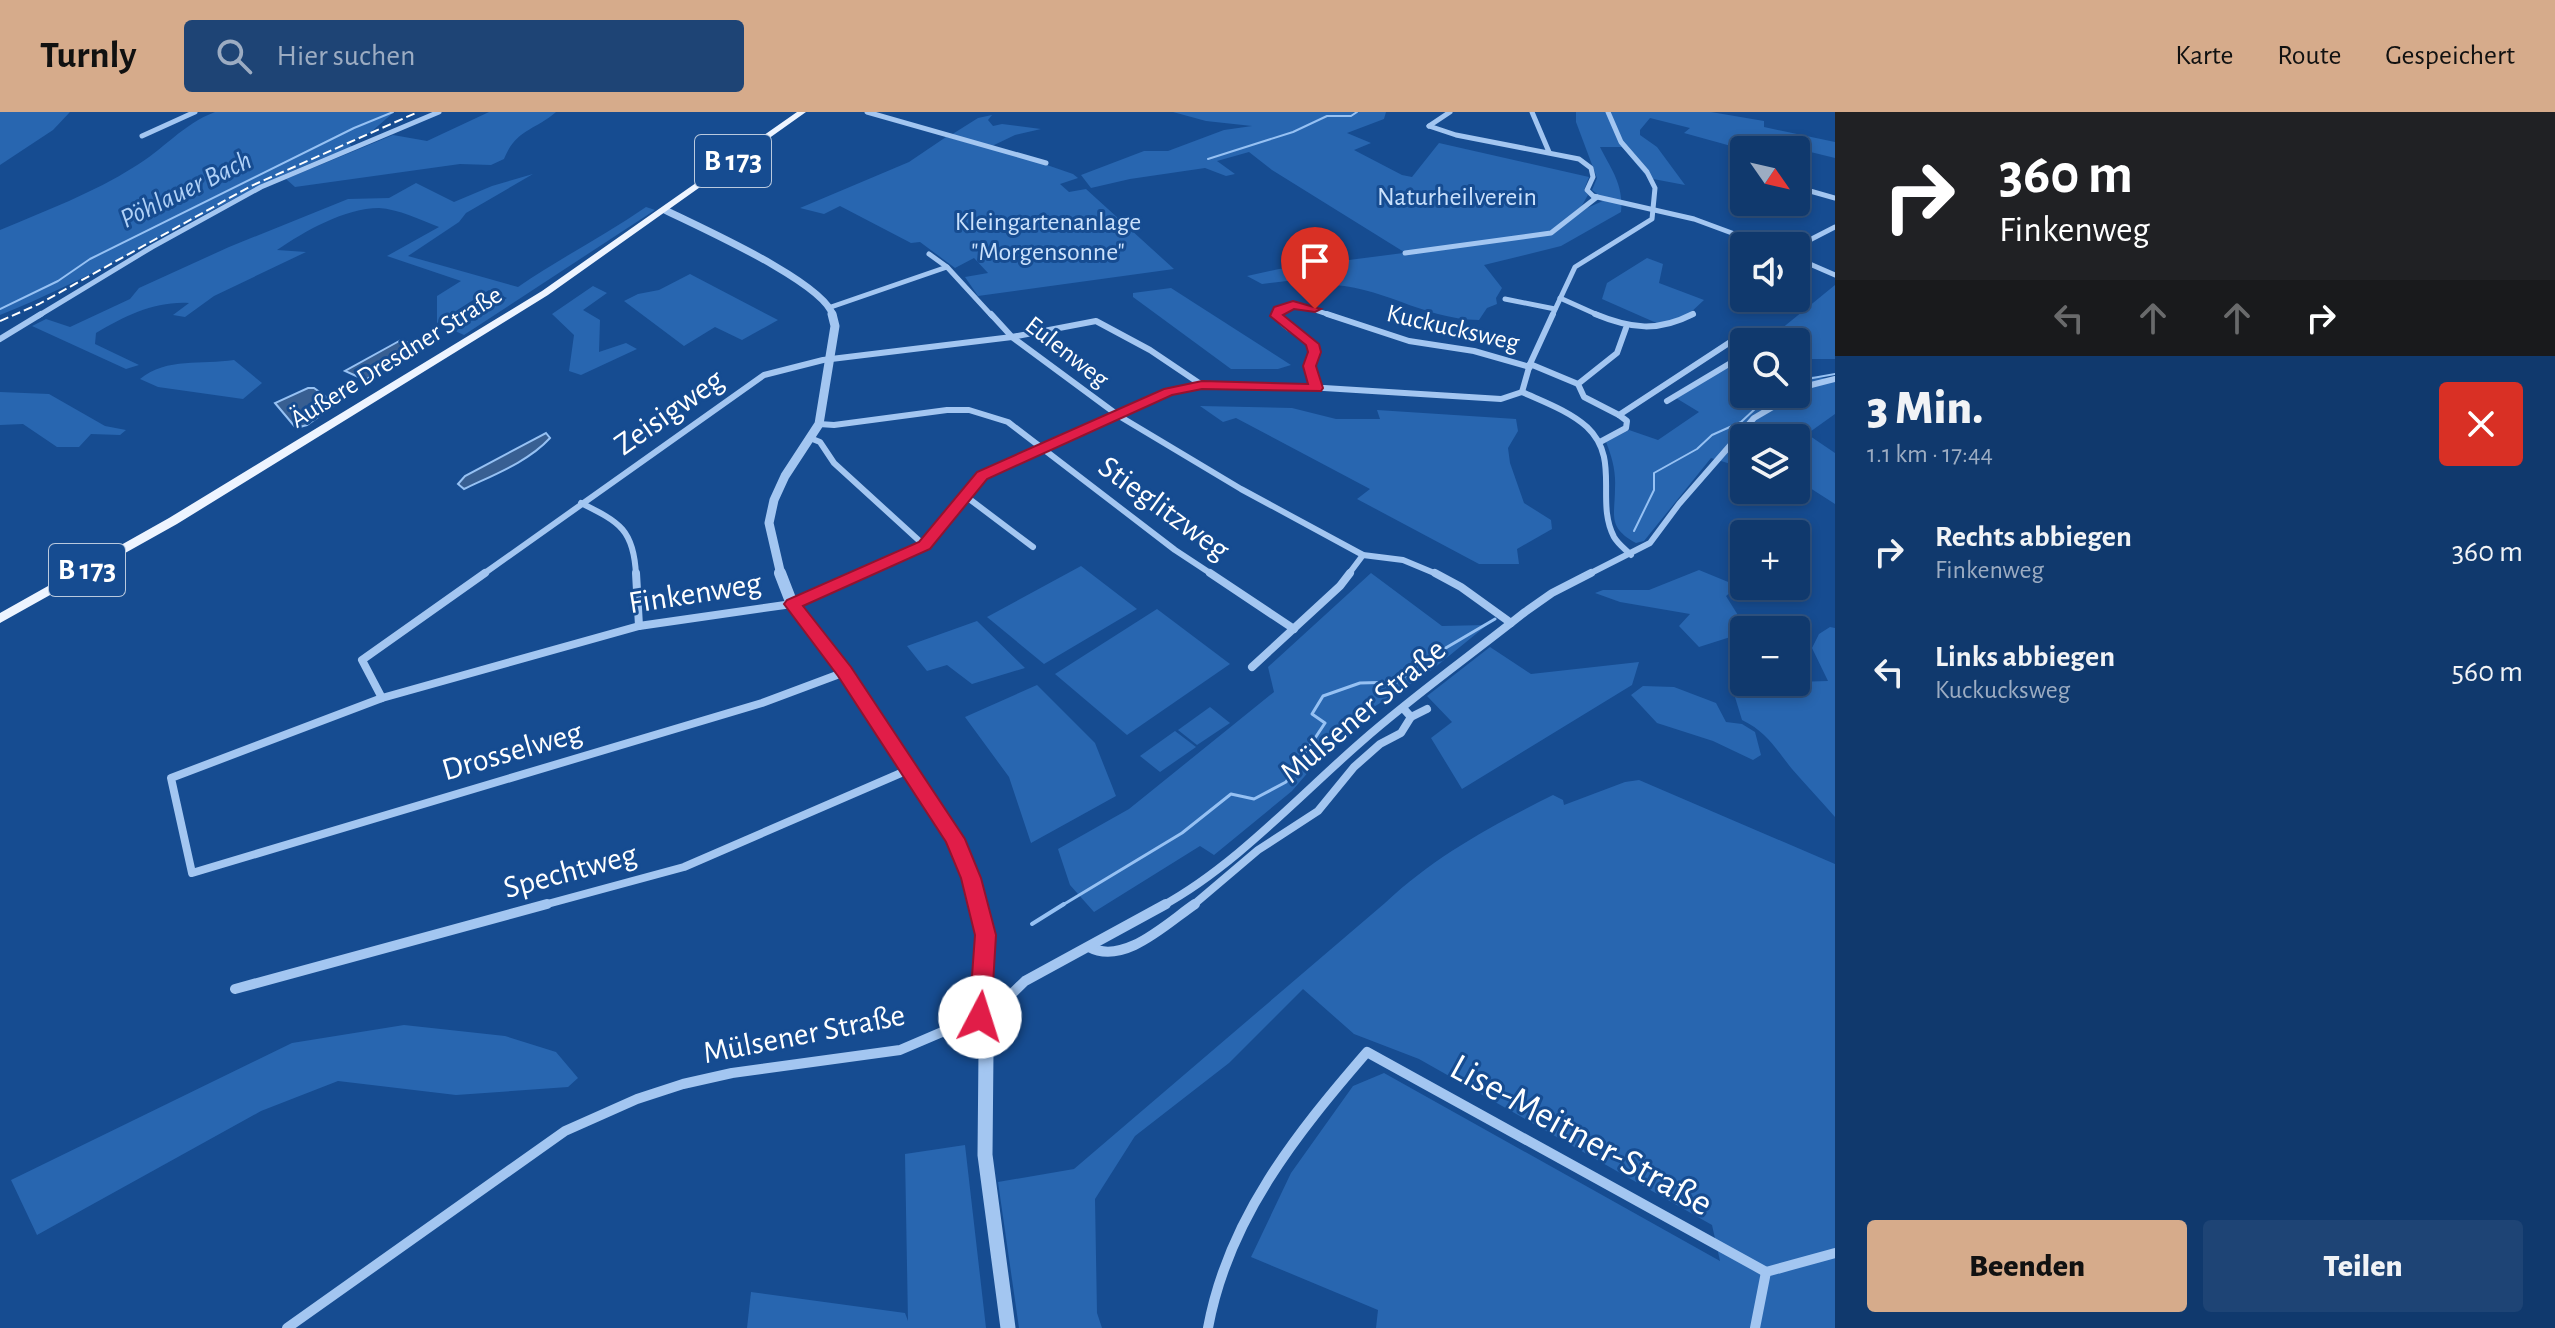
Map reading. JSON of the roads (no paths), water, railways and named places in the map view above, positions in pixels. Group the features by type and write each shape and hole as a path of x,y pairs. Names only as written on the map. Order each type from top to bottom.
{"main road":[{"name":"Äußere Dresdner Straße","path":"0,619 329,428 563,281 802,112"}],"street":[{"path":"142,136 195,112"},
{"path":"0,339 249,194 439,112"},
{"path":"867,112 1046,163"},
{"path":"1450,112 1429,126 1587,163 1593,177 1587,190 1597,197 1694,219 1730,232"},
{"path":"1532,112 1549,152"},
{"path":"1608,112 1621,142 1647,172 1655,188 1652,219 1575,267 1530,365 1522,392 1568,413 1589,428 1600,442 1607,458 1610,486 1606,517 1614,539 1631,555"},
{"path":"1810,191 1835,198"},
{"path":"1405,253 1551,233 1597,197"},
{"path":"665,210 794,277 819,294 831,307 835,326 819,424 785,476 774,500 769,523 780,572 792,604 845,672 955,839 971,878 986,935 980,1017 986,1052 985,1155 1008,1328"},
{"path":"1810,240 1835,227"},
{"name":"Eulenweg","path":"929,254 947,267 1012,337 1119,416 1229,482 1363,555"},
{"path":"1810,264 1835,275"},
{"path":"831,307 947,267"},
{"path":"1560,298 1626,328 1673,326 1693,314"},
{"path":"1505,299 1555,309"},
{"name":"Kuckucksweg","path":"1317,388 1310,366 1315,352 1312,344 1279,321 1276,316 1284,306 1315,309 1409,341 1474,351 1530,365"},
{"name":"Zeisigweg","path":"382,698 362,660 764,375 831,359 1012,337 1096,321 1150,350 1202,385"},
{"path":"1578,384 1617,353 1626,328"},
{"path":"1619,415 1730,343"},
{"path":"1667,401 1730,363"},
{"path":"1530,365 1578,384 1584,397 1627,421 1626,428 1600,442"},
{"name":"Mülsener Straße","path":"1810,386 1835,379"},
{"name":"Finkenweg","path":"192,873 171,778 382,698 639,626 792,604 925,546 982,476 1168,392 1202,385 1501,399 1522,392"},
{"name":"Mülsener Straße","path":"287,1328 565,1131 598,1114 683,1084 732,1073 900,1050 954,1024 996,1009 1025,981 1181,896 1270,825 1363,740 1511,623 1552,593 1650,543 1679,504 1754,418 1772,408"},
{"name":"Stieglitzweg","path":"819,424 969,410 1008,422 1175,550 1294,629"},
{"path":"810,438 820,442 834,463 925,546"},
{"path":"964,495 1033,547"},
{"path":"581,503 619,522 635,554 639,626"},
{"path":"1252,667 1340,586 1363,555 1403,560 1433,572 1511,623"},
{"name":"Drosselweg","path":"192,873 762,703 845,672"},
{"path":"1403,708 1411,717"},
{"path":"1089,947 1100,953 1115,953 1144,939 1207,896 1258,850 1318,811 1354,767 1380,744 1401,733 1411,717 1427,709"},
{"name":"Spechtweg","path":"235,989 684,867 908,770"},
{"name":"Lise-Meitner-Straße","path":"1208,1328 1220,1278 1245,1217 1303,1126 1367,1052 1766,1272"},
{"path":"1755,1328 1766,1272 1835,1253"}],"waterway":[{"name":"Pöhlauer Bach","path":"0,309 58,281 90,259 354,128 393,112"},
{"path":"1208,159 1293,132 1327,116 1351,116 1357,112"},
{"path":"1810,378 1835,374"},
{"path":"1634,531 1654,490 1654,473 1697,449 1712,435 1741,422 1756,408"},
{"path":"1061,906 1182,833 1231,794 1254,799 1286,782 1325,723 1312,714 1323,696 1360,683 1397,682 1427,659 1495,619"},
{"path":"1032,924 1064,904"}],"railway":[{"path":"0,321 39,304 251,186 418,112"}],"park label":[{"name":"Naturheilverein","path":"1457,197"},
{"name":"Kleingartenanlage \"Morgensonne\"","path":"1048,237"}]}
